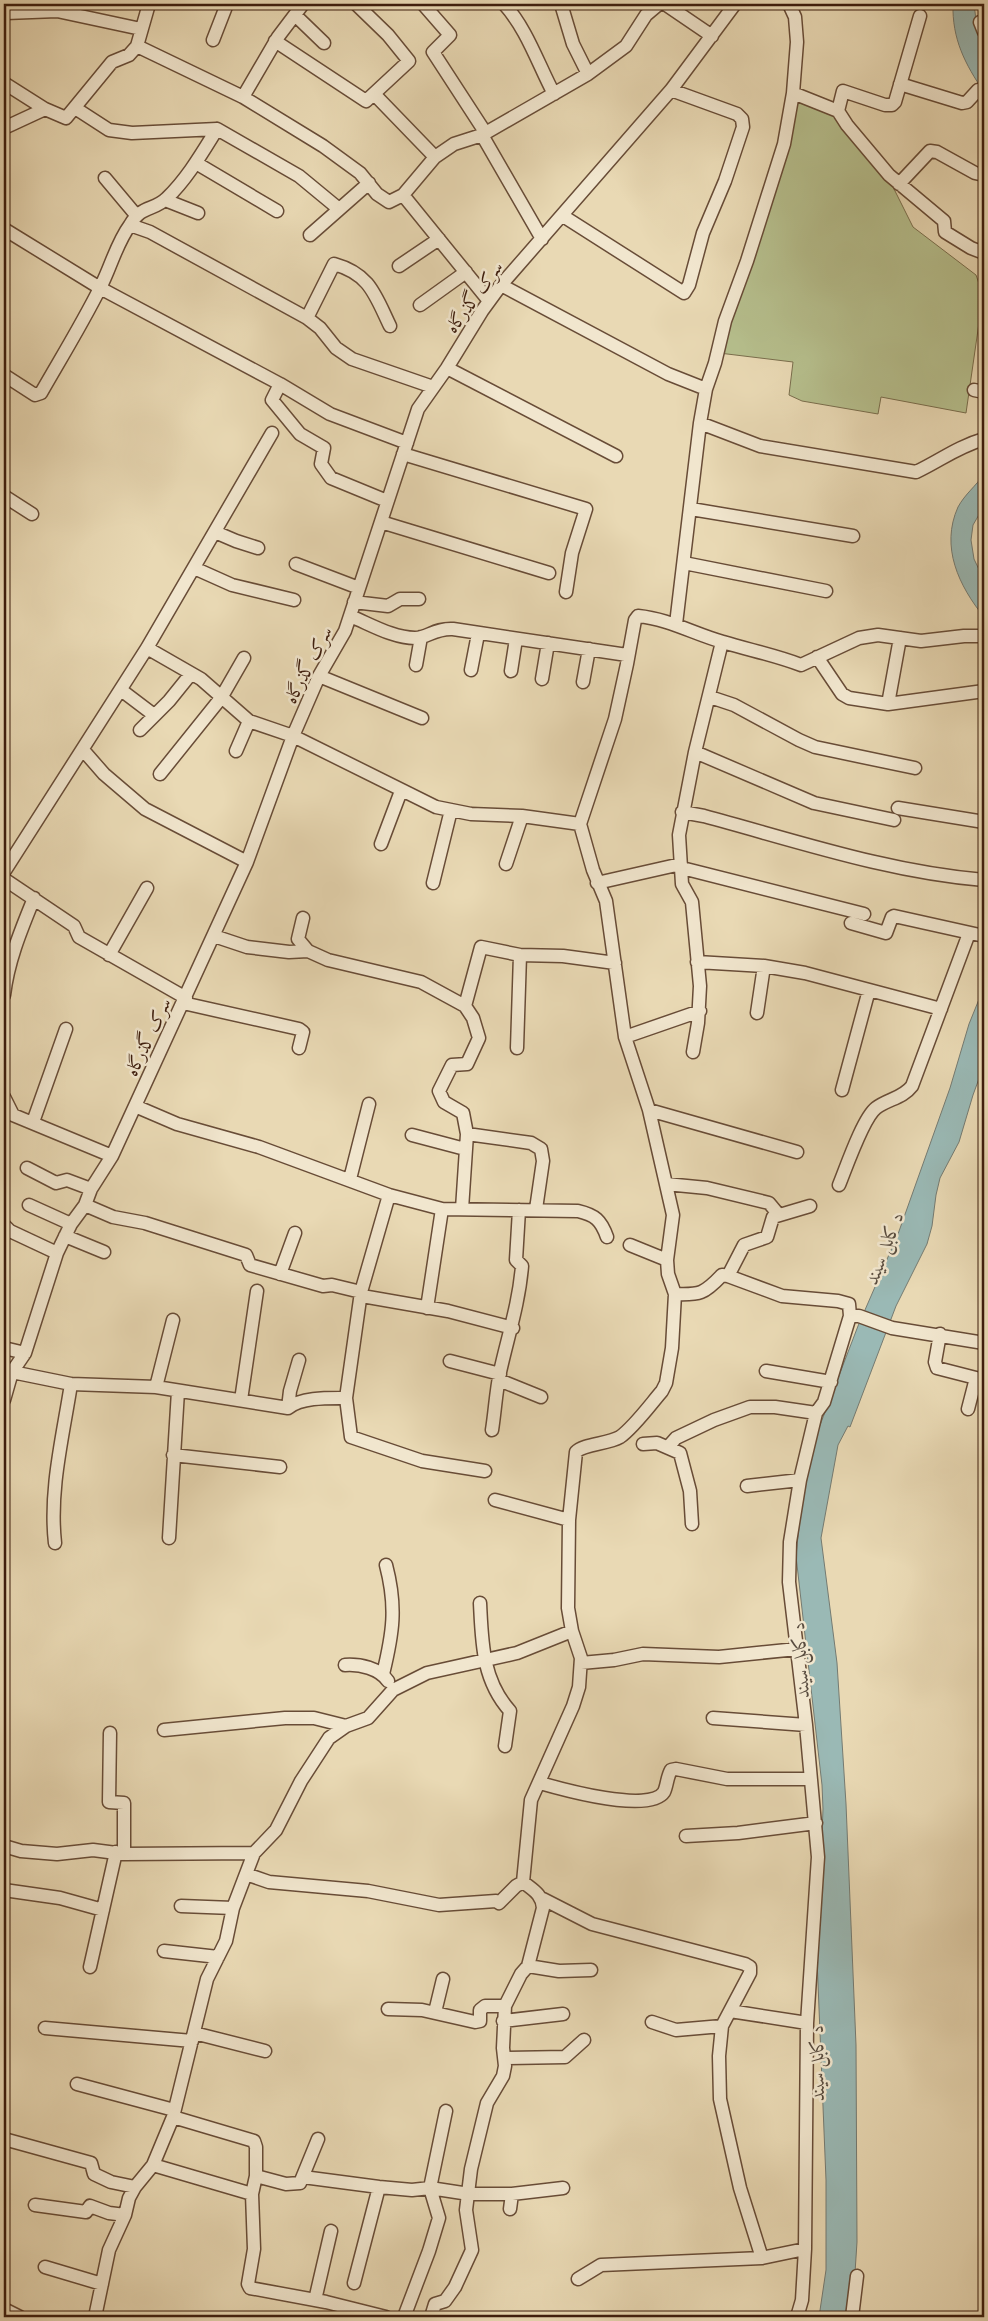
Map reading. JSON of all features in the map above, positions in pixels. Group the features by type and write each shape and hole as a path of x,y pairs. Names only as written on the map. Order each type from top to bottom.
{"street":[{"path":"4,83 45,109 66,118 86,91 112,62 129,55 136,46 148,4"},
{"path":"213,40 227,4"},
{"path":"243,97 276,42 303,4"},
{"path":"276,42 366,101 409,61 388,35 356,4"},
{"path":"423,4 450,35 433,52 484,134 542,239"},
{"path":"504,4 518,20 554,94"},
{"path":"561,4 573,44 588,74"},
{"path":"136,46 243,97 323,146 360,173 377,194 389,202 398,199 435,157 454,144 484,134 588,74 626,46 646,15 659,4"},
{"path":"665,4 712,36"},
{"name":"سرک گذرگاه","path":"4,1400 12,1372 25,1353 57,1253 68,1230 85,1205 91,1189 112,1156 184,1001 247,862 292,736 320,676 345,631 418,409 501,285 563,216 670,90 735,4"},
{"path":"676,624 700,423 706,389 715,363 725,321 747,261 784,144 793,92 797,42 795,17 790,4"},
{"path":"6,13 55,7 141,29"},
{"path":"295,15 324,43"},
{"path":"838,111 843,91 885,105 892,105 895,102 920,16"},
{"path":"984,22 980,22 984,32"},
{"path":"900,84 962,103 967,102 978,90"},
{"path":"563,216 684,293 689,285 703,233 724,181 742,126 742,119 737,114 670,90"},
{"path":"793,92 838,111 847,125 899,184 944,221 945,232 971,248 984,253"},
{"path":"377,97 435,157"},
{"path":"75,108 109,130 132,133 217,129 299,176 339,209"},
{"path":"4,128 45,109"},
{"path":"4,375 38,396 100,288 112,265 120,240 133,220 165,200 196,163 217,129"},
{"path":"899,184 930,151 937,152 975,174 984,175"},
{"path":"196,163 277,211"},
{"path":"106,178 133,220 150,232 307,318 320,328 336,348 352,359 433,387"},
{"path":"310,235 370,183"},
{"path":"403,194 489,301"},
{"path":"165,200 198,213"},
{"path":"4,229 100,288 280,384 330,414 405,448 586,509 582,516 572,552 566,592"},
{"path":"399,266 439,238"},
{"path":"307,318 334,264 348,268 365,279 390,326"},
{"path":"420,305 466,272"},
{"path":"501,285 668,374 706,389"},
{"path":"447,368 616,456"},
{"path":"280,384 272,400 300,434 324,448 321,464 328,475 387,501"},
{"path":"700,423 760,446 916,472 934,464 949,452 984,439"},
{"path":"4,872 147,648 272,434"},
{"path":"4,496 32,514"},
{"path":"691,509 853,536"},
{"path":"381,522 549,573"},
{"path":"214,532 258,548"},
{"path":"684,563 826,591"},
{"path":"296,564 359,588"},
{"path":"194,568 232,585 294,600"},
{"path":"354,602 388,606 400,600 419,599"},
{"path":"350,616 405,636 421,637 440,628 627,655"},
{"path":"523,1882 531,1800 573,1706 579,1687 581,1662 568,1608 569,1520 576,1452 582,1448 606,1444 621,1436 662,1391 666,1383 672,1348 675,1294 668,1274 667,1260 673,1215 649,1110 625,1037 606,901 597,883 580,824 615,719 628,664 627,655 635,620 638,616 676,624 722,642 775,655 801,664 859,638 878,635 921,641 984,636"},
{"path":"470,670 478,634"},
{"path":"416,665 421,637"},
{"path":"888,704 900,638"},
{"path":"511,671 516,639"},
{"path":"693,1052 700,1011 697,962 692,902 682,884 679,835 695,752 722,642"},
{"path":"542,679 548,644"},
{"path":"147,648 190,675 201,679 249,721 292,736 436,807 470,814 522,816 580,824"},
{"path":"583,682 589,649"},
{"path":"817,657 842,694 849,698 888,704 984,691"},
{"path":"160,774 221,698 244,658"},
{"path":"140,730 169,701 190,675"},
{"path":"320,676 422,718"},
{"path":"121,690 154,715"},
{"path":"710,697 734,705 799,740 816,746 915,768"},
{"path":"236,751 249,721"},
{"path":"83,750 104,774 145,809 247,862"},
{"path":"695,752 814,803 896,814 984,822"},
{"path":"381,844 401,791"},
{"path":"433,882 451,810"},
{"path":"682,812 704,816 873,863 917,872 984,880"},
{"path":"506,864 522,816"},
{"path":"4,845 15,852"},
{"path":"597,883 682,866 864,914"},
{"path":"4,879 74,926 78,937 184,1001 299,1029 303,1032 299,1048"},
{"path":"109,955 147,888"},
{"path":"4,995 6,979 18,938 34,898"},
{"path":"851,923 886,933 894,916 984,936"},
{"path":"303,918 298,939 308,951 328,960 421,982 465,1006 473,1018 479,1038 468,1064 452,1065 439,1091 444,1102 463,1113 467,1134 462,1210"},
{"path":"214,936 247,947 289,952 308,951"},
{"path":"839,1185 863,1128 874,1109 907,1093 912,1086 968,936"},
{"path":"465,1006 481,947 520,955 563,956 615,963"},
{"path":"517,1048 520,955"},
{"path":"697,962 764,966 805,973 941,1008"},
{"path":"757,1013 764,966"},
{"path":"842,1090 869,990"},
{"path":"625,1037 700,1011"},
{"path":"32,1122 66,1029"},
{"path":"4,1097 13,1115 112,1156"},
{"path":"350,1179 369,1104"},
{"path":"135,1106 176,1124 259,1147 350,1179 389,1196 442,1209 578,1211 596,1216 603,1225 607,1237"},
{"path":"649,1110 797,1152"},
{"path":"467,1134 532,1143 541,1149 543,1161 536,1209"},
{"path":"412,1135 465,1149"},
{"path":"27,1168 56,1183 67,1180 91,1189"},
{"path":"666,1184 708,1188 769,1203 779,1215"},
{"path":"389,1196 361,1294 356,1323 346,1398 351,1437 422,1461 486,1472"},
{"path":"29,1205 104,1252"},
{"path":"85,1205 113,1217 145,1223 246,1255 250,1265 280,1274 323,1286 332,1285 361,1294 463,1314 513,1328"},
{"path":"728,1276 744,1245 767,1237 773,1217 810,1206"},
{"path":"427,1308 442,1209"},
{"path":"492,1430 500,1377 513,1328 520,1290 522,1266 516,1260 519,1210"},
{"path":"4,1225 10,1231 57,1253"},
{"path":"280,1274 295,1233"},
{"path":"630,1245 667,1260"},
{"path":"675,1294 698,1295 708,1290 722,1275 782,1296 838,1301 849,1304 854,1316 824,1402 816,1413 800,1480 790,1542 789,1582 806,1725 818,1857 807,2023 805,2249 802,2300 797,2317"},
{"path":"241,1400 257,1291"},
{"path":"854,1316 892,1328 984,1342"},
{"path":"156,1386 173,1320"},
{"path":"940,1334 935,1362 937,1368 976,1378 968,1409"},
{"path":"4,1348 25,1353"},
{"path":"288,1408 299,1360"},
{"path":"450,1361 500,1377 541,1398"},
{"path":"766,1371 831,1382"},
{"path":"12,1372 71,1384 156,1386 288,1408 294,1403 346,1398"},
{"path":"55,1543 53,1522 55,1490 71,1384"},
{"path":"169,1538 178,1391"},
{"path":"668,1447 676,1438 714,1420 750,1407 776,1407 816,1413"},
{"path":"643,1444 657,1443 680,1453 690,1491 692,1524"},
{"path":"173,1455 280,1467"},
{"path":"747,1486 800,1480"},
{"path":"495,1500 569,1520"},
{"path":"384,1674 393,1629 394,1607 392,1588 386,1565"},
{"path":"480,1603 484,1660 492,1684 510,1711 505,1746"},
{"path":"94,2317 109,2250 125,2215 129,2198 135,2187 153,2165 173,2113 207,1979 226,1941 233,1908 254,1854 276,1830 301,1781 329,1738 346,1726 368,1718 394,1690 427,1674 517,1653 572,1631"},
{"path":"581,1662 614,1660 643,1654 719,1657 797,1649"},
{"path":"345,1665 354,1665 384,1674 394,1690"},
{"path":"164,1730 284,1718 314,1718 346,1726"},
{"path":"713,1718 806,1725"},
{"path":"90,1967 103,1910 120,1853 124,1803 110,1802 110,1733"},
{"path":"540,1783 583,1795 643,1801 657,1797 664,1792 671,1770 676,1769 727,1779 811,1779"},
{"path":"686,1836 738,1833 816,1823"},
{"path":"4,1846 21,1851 57,1854 93,1850 120,1853 254,1854"},
{"path":"246,1874 269,1882 368,1891 439,1905 496,1901 499,1903 516,1886 523,1882"},
{"path":"523,1882 543,1899 592,1924 745,1964 750,1967 750,1974 722,2026 719,2056 720,2099 740,2188 762,2258"},
{"path":"4,1890 60,1898 103,1910"},
{"path":"431,2317 435,2304 445,2300 455,2287 472,2250 466,2210 471,2169 487,2103 503,2076 506,2058 503,2048 505,2006 521,1974 528,1966 541,1923 543,1899"},
{"path":"181,1906 233,1908"},
{"path":"164,1951 218,1957"},
{"path":"528,1966 559,1971 591,1970"},
{"path":"435,2012 443,1980"},
{"path":"388,2009 435,2012 475,2022 480,2021 480,2010 485,2006 505,2006"},
{"path":"730,2011 807,2023"},
{"path":"503,2021 563,2014"},
{"path":"652,2022 676,2030 722,2026"},
{"path":"45,2028 193,2037 265,2051"},
{"path":"506,2058 565,2057 584,2040"},
{"path":"77,2084 254,2140 256,2146 256,2176 252,2194 254,2249 248,2284 250,2288 315,2300 386,2317"},
{"path":"404,2317 429,2251 439,2218 430,2188 446,2111"},
{"path":"4,2139 91,2164 94,2174 111,2182 135,2187"},
{"path":"256,2176 295,2184 300,2183 318,2139"},
{"path":"153,2165 252,2194"},
{"path":"303,2177 379,2187 412,2190 430,2188 469,2194 512,2194 563,2188"},
{"path":"354,2283 379,2187"},
{"path":"510,2209 512,2194"},
{"path":"35,2205 86,2212 90,2206 109,2213 125,2215"},
{"path":"315,2300 331,2231"},
{"path":"578,2279 601,2265 762,2258 805,2249"},
{"path":"45,2267 102,2284"},
{"path":"852,2317 857,2276"},
{"path":"4,2309 20,2317"}],"green space":[{"path":"795,95 835,113 891,183 913,227 976,275 983,295 966,413 881,397 878,414 802,401 789,395 793,362 719,353"}],"water":[{"path":"953,4 974,4 976,20 984,37 984,92 971,71 957,40"},
{"path":"984,474 984,506 973,525 971,540 974,559 984,580 984,617 960,579 952,551 951,537 958,507"},
{"path":"984,987 984,1065 959,1142 940,1178 927,1244 896,1306 850,1427 848,1426 838,1445 821,1538 837,1663 846,1804 856,2045 857,2242 854,2288 848,2317 819,2317 826,2270 826,2180 817,1959 823,1809 822,1785 796,1556 801,1506 817,1433 858,1326 898,1234 950,1088 969,1024"}],"water label":[{"name":"د کابل سيند","path":"884,1248"},
{"name":"د کابل سيند","path":"800,1660"},
{"name":"د کابل سيند","path":"817,2063"}]}
